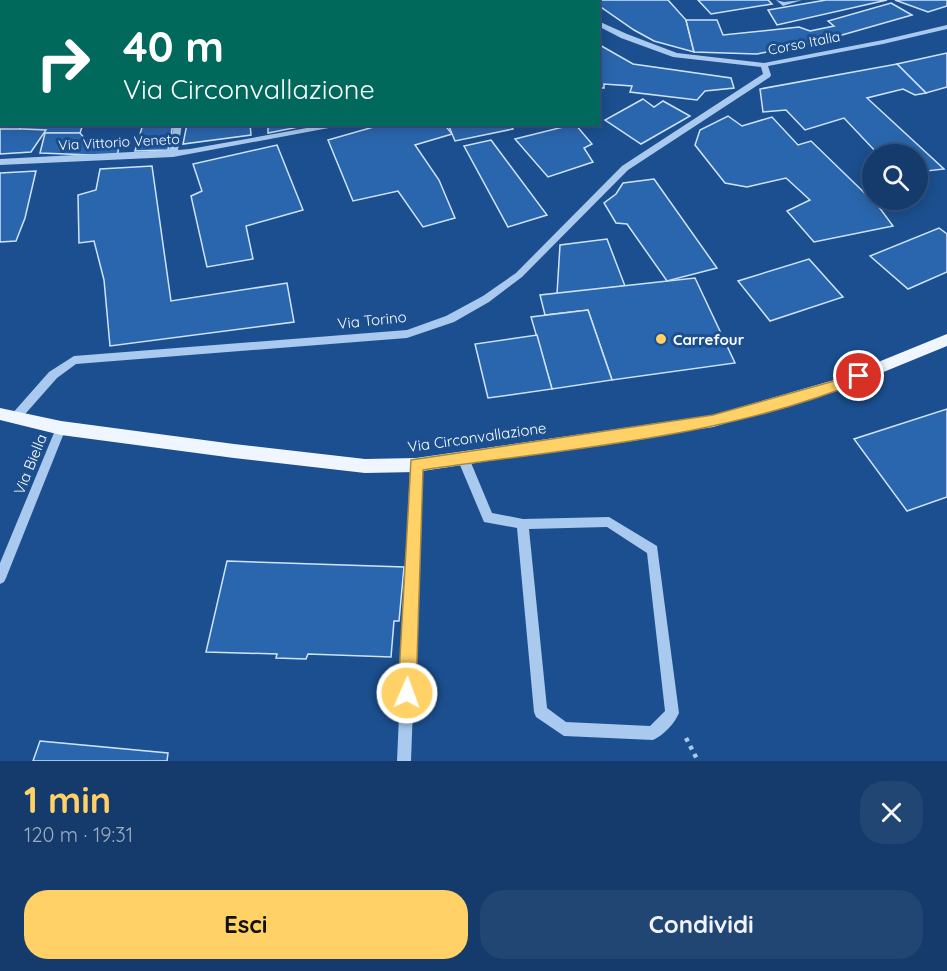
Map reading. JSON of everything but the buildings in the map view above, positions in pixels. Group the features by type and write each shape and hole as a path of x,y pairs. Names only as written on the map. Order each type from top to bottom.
{"main road":[{"name":"Via Circonvallazione","path":"8,416 60,428 353,465 416,465 713,421 837,385 947,340"}],"street":[{"path":"779,0 783,4 800,0"},
{"name":"Corso Italia","path":"600,24 624,36 676,55 764,65 947,27"},
{"name":"Via Torino","path":"8,416 53,375 74,360 407,334 450,319 486,299 519,275 625,168 767,75 764,65"},
{"path":"173,154 178,126"},
{"name":"Via Vittorio Veneto","path":"0,162 173,154 334,126"},
{"name":"Via Biella","path":"0,578 60,428"},
{"path":"463,458 488,518 523,524 609,522 653,550 672,713 653,733 564,729 541,711 523,524"},
{"path":"404,761 416,465"}],"place":[{"name":"Carrefour","path":"661,339"}],"route":[{"path":"407,693 416,465 713,421 837,385 859,376"}]}
